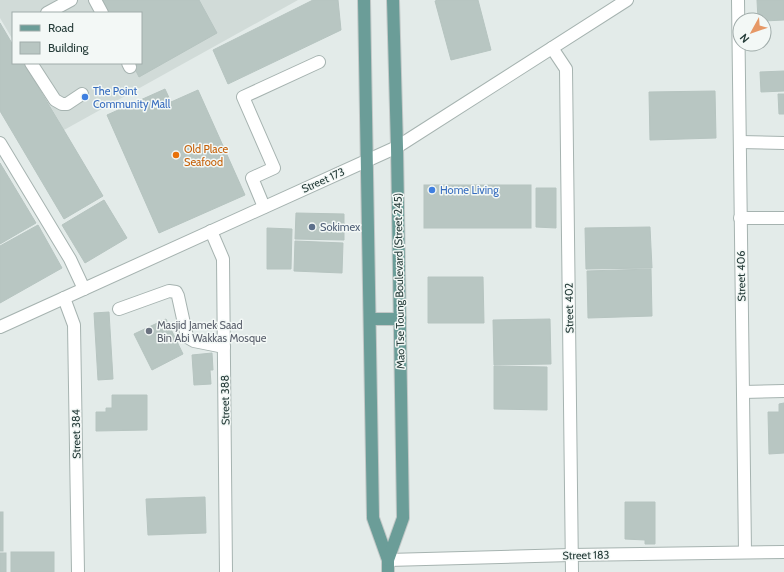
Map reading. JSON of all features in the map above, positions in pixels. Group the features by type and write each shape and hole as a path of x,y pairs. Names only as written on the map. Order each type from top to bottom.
{"main road":[{"path":"364,0 373,518 388,566"},
{"name":"Mao Tse Toung Boulevard (Street 245)","path":"388,566 403,518 393,0"},
{"path":"370,320 400,319"}],"street":[{"path":"49,12 71,0"},
{"path":"95,0 101,12"},
{"name":"Street 173","path":"0,327 397,147 627,0"},
{"name":"Street 406","path":"738,0 745,552"},
{"name":"Street 402","path":"552,48 566,69 572,572"},
{"path":"264,207 252,178 274,168 243,97 319,62"},
{"path":"32,64 55,100 62,104 67,104 82,94"},
{"path":"740,142 784,143"},
{"path":"0,143 70,259 84,289"},
{"path":"740,218 784,218"},
{"name":"Street 388","path":"211,231 223,259 226,572"},
{"path":"119,309 169,290 176,292 186,337 194,341 224,347"},
{"name":"Street 384","path":"64,298 74,325 78,572"},
{"path":"743,392 784,391"},
{"name":"Street 183","path":"388,566 571,555 784,552"}],"shaded area":[{"name":"The Point Community Mall","path":"0,0 298,0 64,130 27,64 142,64 142,12 12,12 12,38 0,18"}],"building":[{"path":"96,0 199,0 217,33 139,77 132,64 142,64 142,12 103,12"},
{"path":"313,0 338,0 341,30 228,84 213,50"},
{"path":"478,0 491,50 451,60 435,1"},
{"path":"757,0 784,0 784,20 772,21 772,12 758,12"},
{"path":"0,23 12,43 12,64 25,64 103,196 64,219 0,111"},
{"path":"784,71 784,91 761,92 760,72"},
{"name":"Old Place Seafood","path":"165,89 171,102 198,90 245,195 159,233 107,115"},
{"path":"715,91 716,138 650,140 649,92"},
{"path":"778,94 784,94 784,114 779,114"},
{"path":"0,163 36,223 0,244"},
{"path":"424,185 531,185 531,228 424,228"},
{"path":"536,188 556,188 556,228 536,227"},
{"path":"104,200 127,238 85,263 62,225"},
{"path":"296,213 344,214 344,240 295,239"},
{"path":"38,225 62,268 0,303 0,246"},
{"path":"650,227 652,268 586,269 585,228"},
{"path":"267,228 292,229 291,269 267,269"},
{"path":"295,241 343,243 342,273 294,271"},
{"path":"651,269 652,316 588,318 587,271"},
{"path":"428,277 483,277 484,323 428,323"},
{"path":"109,312 113,379 98,380 94,313"},
{"path":"166,319 183,354 152,370 134,334"},
{"path":"550,319 551,364 494,365 493,320"},
{"path":"212,353 213,370 210,370 211,384 194,385 192,355"},
{"path":"494,366 547,367 547,410 494,409"},
{"path":"112,395 147,395 147,430 96,431 96,412 106,412 106,408 112,408"},
{"path":"784,403 784,453 769,454 768,412 779,412 779,404"},
{"path":"205,497 206,533 148,535 146,499"},
{"path":"625,502 655,502 655,544 645,544 645,540 625,539"},
{"path":"0,512 3,512 3,551 0,551"},
{"path":"11,552 54,552 54,572 11,572"},
{"path":"0,553 6,553 6,572 0,572"}],"place":[{"name":"The Point Community Mall","path":"85,97"},
{"name":"Old Place Seafood","path":"176,155"},
{"name":"Home Living","path":"432,190"},
{"name":"Sokimex","path":"312,227"},
{"name":"Masjid Jamek Saad Bin Abi Wakkas Mosque","path":"149,331"}]}
